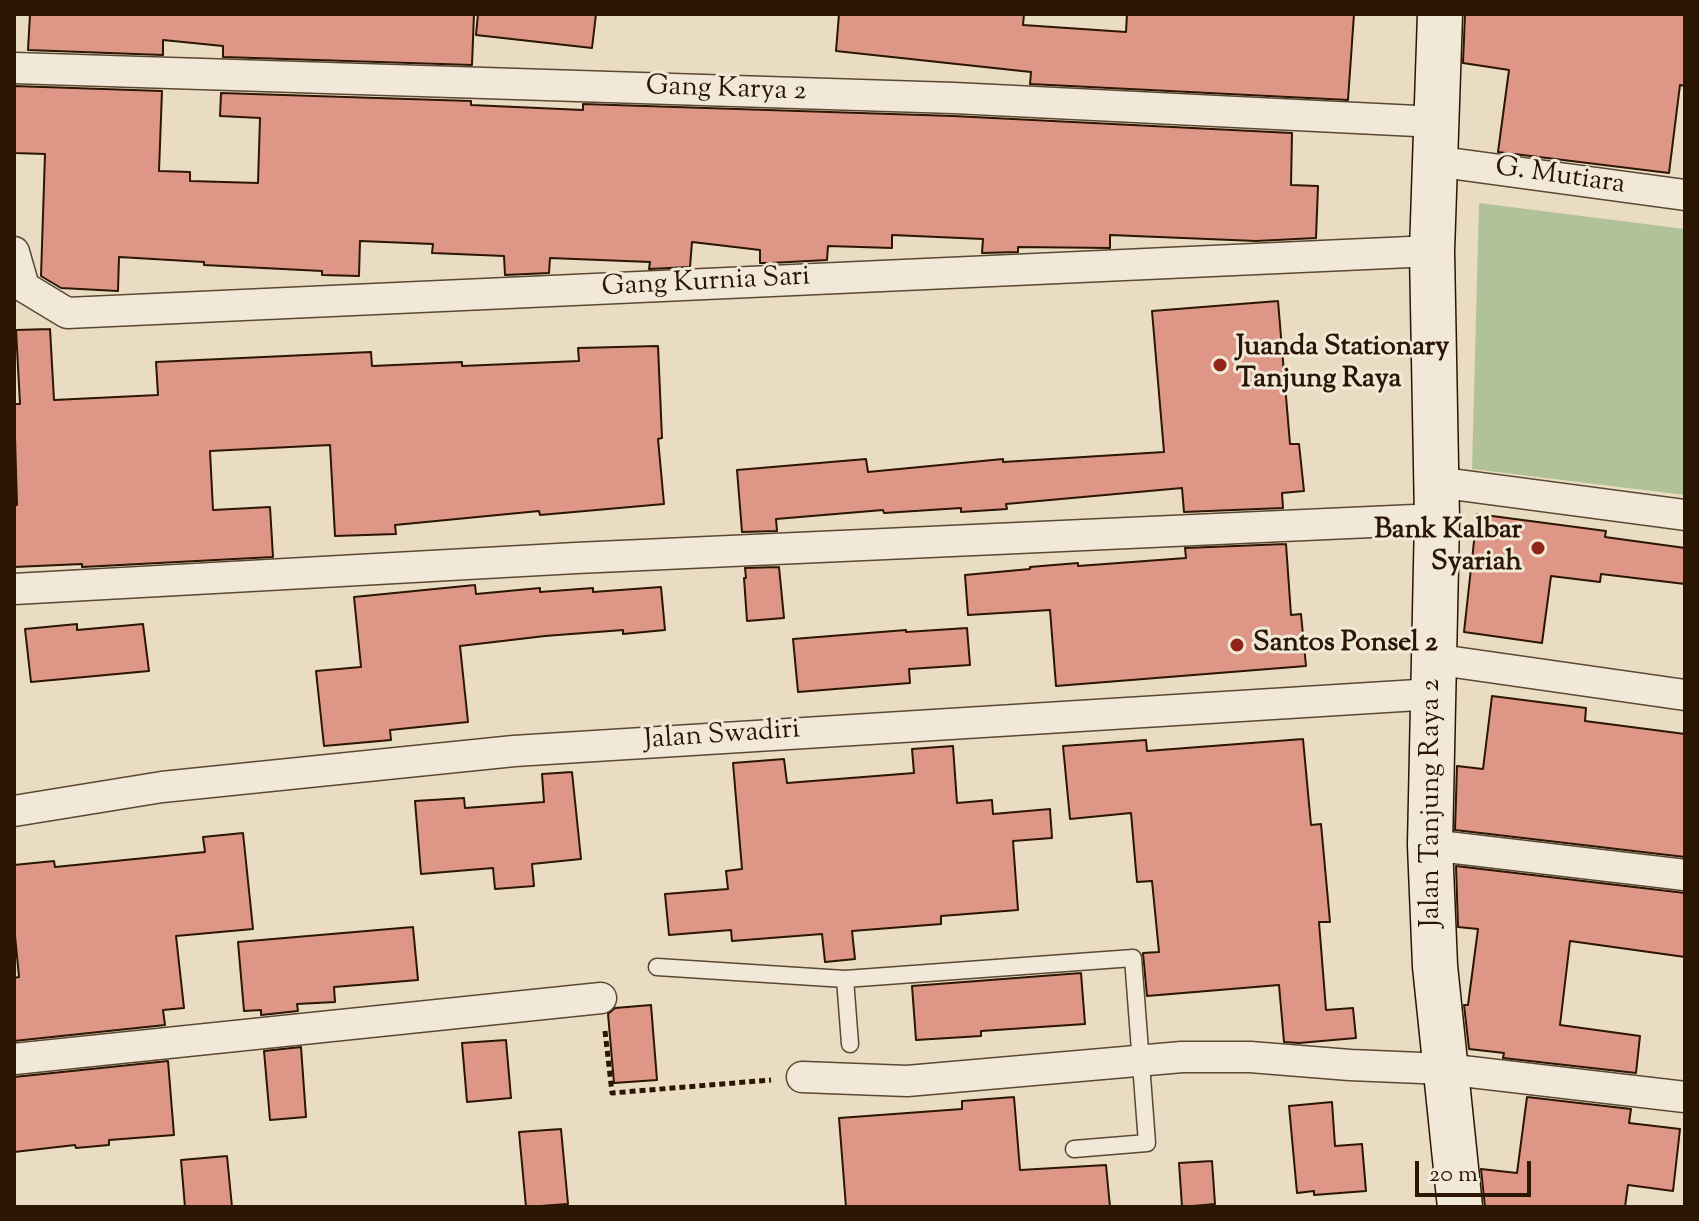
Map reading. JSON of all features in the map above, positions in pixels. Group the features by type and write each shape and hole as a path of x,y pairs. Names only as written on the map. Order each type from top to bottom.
{"street":[{"name":"Jalan Tanjung Raya 2","path":"1440,14 1432,251 1436,500 1430,845 1435,966 1455,1206"},
{"name":"Gang Karya 2","path":"14,68 954,98 1435,142"},
{"name":"G. Mutiara","path":"1435,142 1685,195"},
{"name":"Gang Kurnia Sari","path":"14,252 24,287 67,313 1432,251"},
{"path":"14,589 608,557 1436,500 1685,515"},
{"name":"Jalan Swadiri","path":"14,811 162,787 514,751 1433,676 1685,695"},
{"path":"1430,845 1685,875"},
{"path":"14,1059 601,998"},
{"path":"802,1077 907,1081 1192,1057 1250,1057 1445,1069 1685,1097"}],"lane":[{"path":"657,967 845,979 1133,958 1147,1143 1074,1149"},
{"path":"845,979 850,1044"}],"path":[{"path":"601,998 612,1093 802,1077"}],"green space":[{"path":"1479,203 1685,229 1685,495 1472,469"}],"building":[{"path":"30,14 474,14 472,65 223,57 223,46 163,40 163,55 28,50"},
{"path":"478,14 596,14 592,48 476,35"},
{"path":"839,14 1024,14 1023,25 1126,32 1127,14 1354,14 1348,100 1030,84 1031,72 836,51"},
{"path":"1465,14 1685,14 1685,86 1680,85 1669,173 1498,152 1509,70 1463,63"},
{"path":"14,86 162,91 159,171 190,172 190,181 258,183 260,118 220,116 221,93 471,101 471,105 583,110 583,104 953,116 1292,133 1291,185 1318,186 1316,238 1256,241 1110,235 1110,248 1018,247 1018,252 982,253 983,239 892,235 892,248 828,246 827,260 770,263 760,263 760,250 692,242 690,267 649,269 650,262 550,258 549,273 505,275 504,256 432,253 433,244 360,241 359,276 119,257 118,291 61,288 41,276 45,154 14,153"},
{"path":"1278,301 1290,444 1299,444 1304,491 1282,493 1283,508 1184,512 1182,488 1006,504 1007,509 961,512 961,508 884,513 883,510 776,519 777,531 742,532 737,470 866,459 868,472 1003,459 1003,462 1164,452 1152,311"},
{"path":"50,329 54,400 158,395 156,362 371,352 372,366 462,362 462,366 579,361 578,348 658,346 662,438 658,439 664,504 540,515 539,511 395,525 396,534 335,536 330,445 210,451 213,510 270,507 273,557 82,567 82,564 14,567 14,505 17,505 14,404 20,404 16,330"},
{"path":"1477,514 1606,531 1605,537 1685,548 1685,584 1601,574 1600,582 1551,576 1542,643 1464,632"},
{"path":"1286,544 1291,615 1301,614 1306,666 1056,686 1050,610 968,615 965,575 1078,563 1078,566 1186,558 1185,548"},
{"path":"779,567 784,618 747,621 745,568"},
{"path":"475,585 476,594 540,588 540,592 593,588 593,592 661,587 665,630 545,636 460,646 468,722 390,730 391,740 324,746 316,671 361,667 354,597"},
{"path":"77,624 77,630 143,624 149,671 31,682 25,629"},
{"path":"967,628 970,665 909,669 910,683 798,692 793,639"},
{"path":"1492,696 1586,708 1585,721 1685,734 1685,857 1455,830 1457,766 1483,769"},
{"path":"1303,739 1311,825 1321,824 1330,922 1319,922 1326,1010 1353,1008 1356,1038 1299,1043 1284,1042 1279,985 1147,996 1143,953 1159,952 1152,881 1137,882 1131,813 1070,819 1063,746 1146,740 1147,751"},
{"path":"953,746 957,803 992,800 993,814 1050,809 1052,838 1013,841 1018,910 941,916 941,924 852,931 855,959 825,962 822,934 732,941 731,930 669,935 665,894 728,889 726,871 742,869 733,763 784,759 787,783 914,773 912,749"},
{"path":"572,772 581,859 532,864 534,886 495,889 493,868 421,874 415,801 464,798 465,808 544,802 542,774"},
{"path":"243,833 253,929 176,936 184,1008 163,1010 165,1025 14,1041 14,978 19,977 14,925 14,865 54,861 55,867 205,852 203,837"},
{"path":"1456,866 1685,893 1685,957 1570,941 1560,1025 1640,1036 1636,1073 1503,1058 1504,1053 1469,1049 1464,1005 1468,1005 1478,929 1458,927"},
{"path":"413,927 418,980 334,987 335,1002 297,1004 298,1011 261,1015 261,1010 244,1011 238,942"},
{"path":"1081,973 1085,1024 981,1031 981,1036 916,1040 912,986"},
{"path":"651,1005 657,1080 614,1083 608,1014 615,1008"},
{"path":"506,1040 511,1098 467,1102 462,1043"},
{"path":"301,1047 306,1117 270,1120 264,1051"},
{"path":"168,1061 174,1135 109,1140 109,1145 76,1148 75,1145 14,1152 14,1077"},
{"path":"1014,1097 1020,1170 1106,1165 1110,1207 846,1207 839,1118 962,1109 962,1101"},
{"path":"1527,1097 1631,1109 1629,1123 1680,1129 1673,1191 1628,1185 1625,1207 1485,1207 1481,1169 1517,1173"},
{"path":"1332,1102 1335,1146 1362,1144 1366,1191 1314,1195 1314,1191 1297,1193 1289,1106"},
{"path":"561,1129 568,1204 526,1207 519,1132"},
{"path":"227,1156 232,1207 185,1207 181,1160"},
{"path":"1212,1161 1215,1204 1182,1207 1179,1163"}],"place":[{"name":"Juanda Stationary Tanjung Raya","path":"1220,365"},
{"name":"Bank Kalbar Syariah","path":"1538,548"},
{"name":"Santos Ponsel 2","path":"1237,645"}]}
